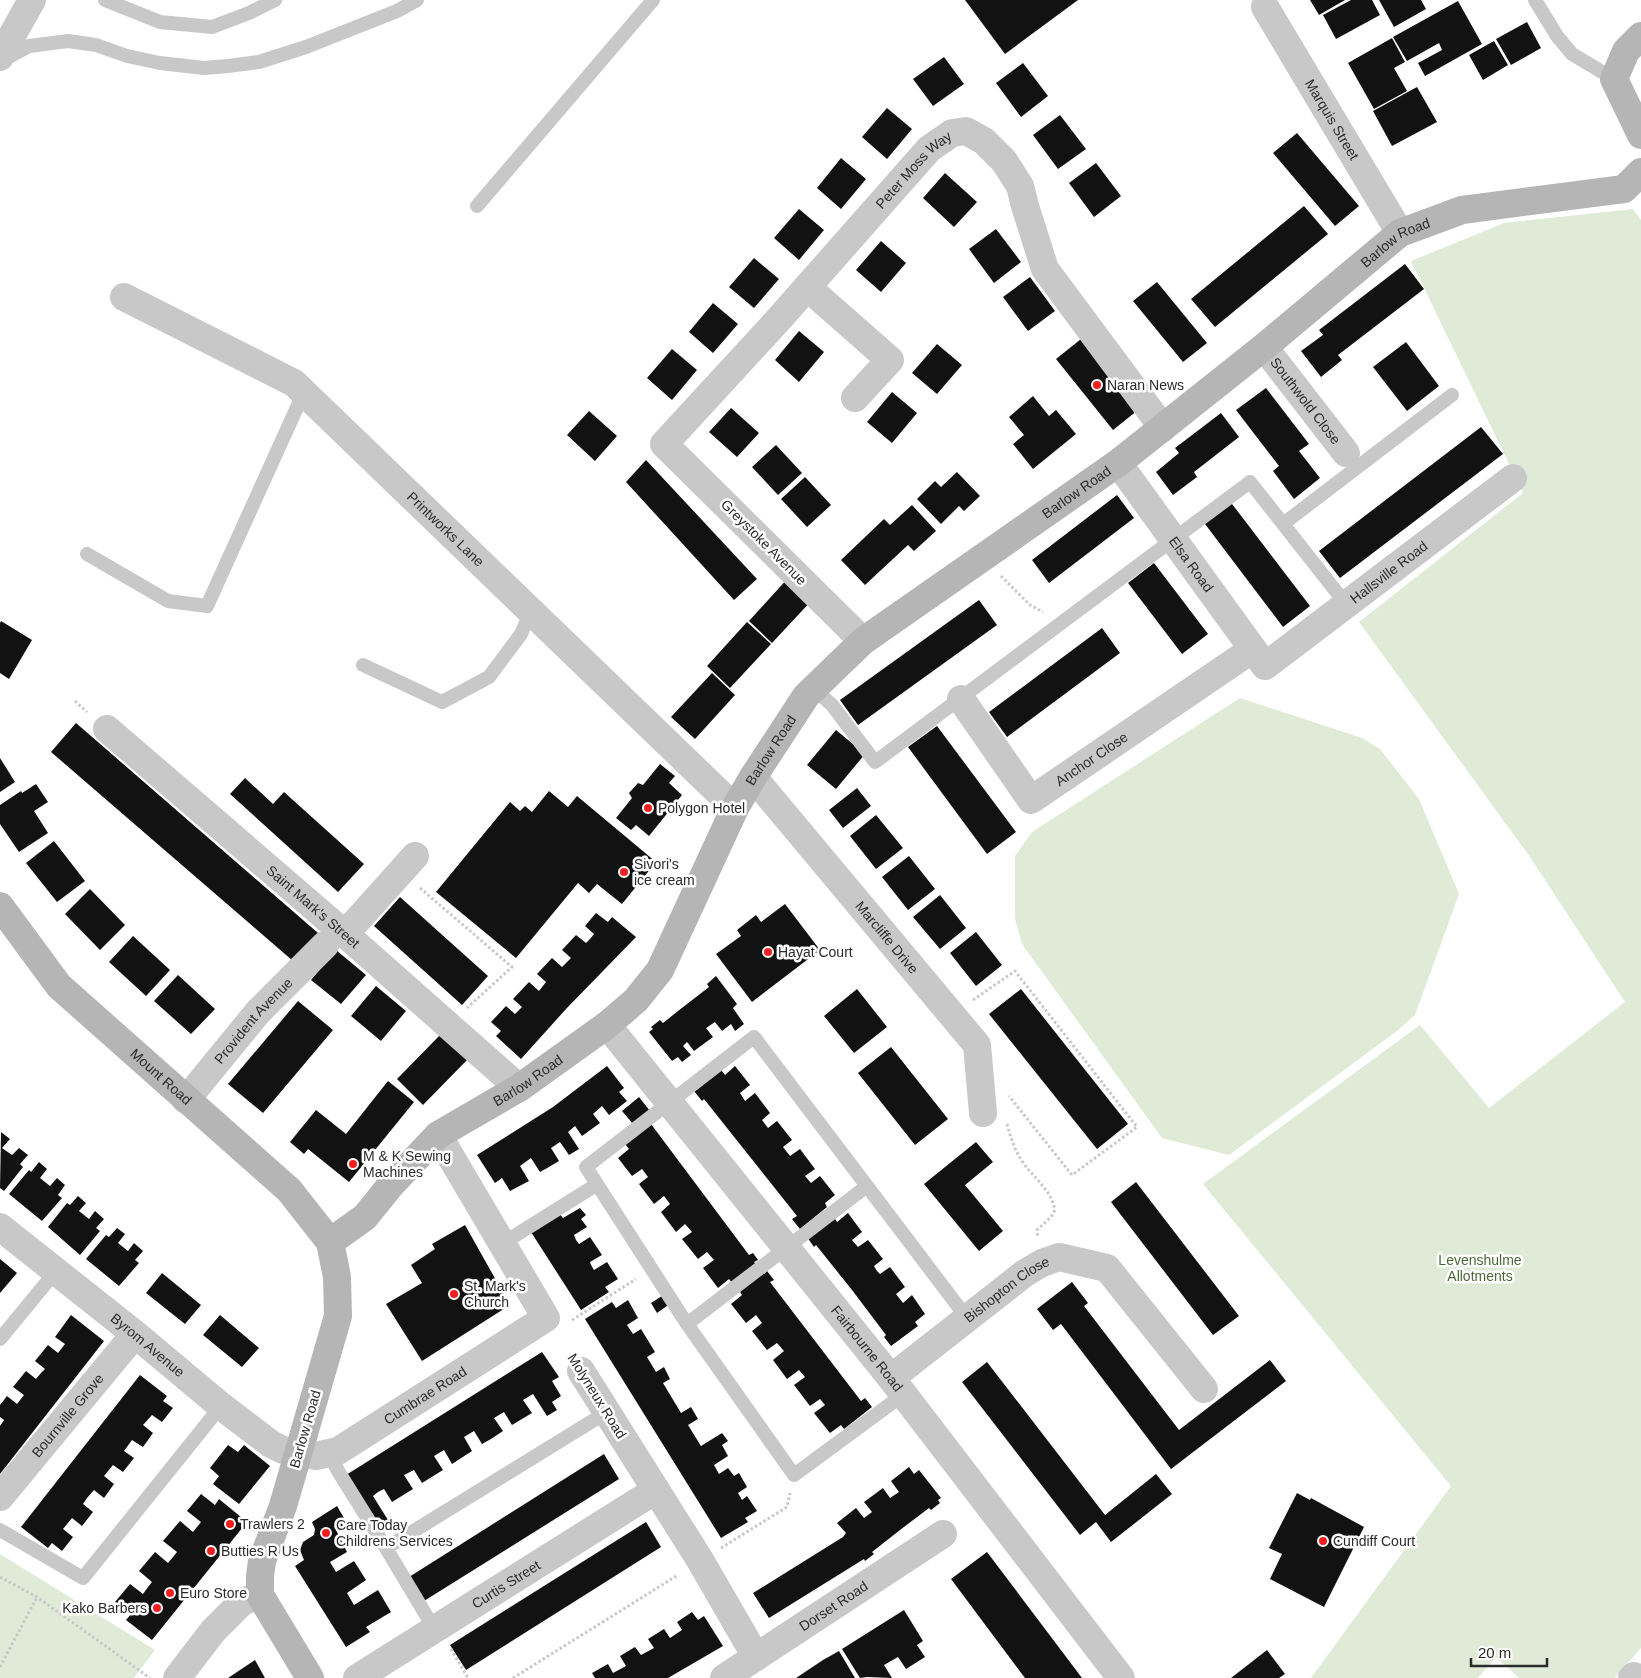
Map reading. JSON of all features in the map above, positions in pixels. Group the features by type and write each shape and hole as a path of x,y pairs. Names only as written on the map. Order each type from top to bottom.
{"street":[{"path":"0,57 32,0"},
{"name":"Marquis Street","path":"1263,4 1400,233"},
{"path":"1641,36 1626,51 1614,79 1641,135"},
{"name":"Peter Moss Way","path":"664,444 779,319 929,149 952,133 966,130 984,141 1004,161 1020,186 1045,269 1163,428"},
{"name":"Barlow Road","path":"260,1595 262,1561 283,1506 338,1316 337,1277 330,1242 365,1217 390,1186 438,1135 519,1088 607,1025 636,1000 660,970 735,808 806,696 863,641 1118,464 1264,347 1400,233 1462,210 1624,189 1641,172"},
{"path":"806,287 890,360 855,398"},
{"name":"Printworks Lane","path":"124,297 294,383 735,808"},
{"name":"Southwold Close","path":"1264,347 1346,453"},
{"name":"Greystoke Avenue","path":"664,444 863,641"},
{"name":"Elsa Road","path":"1118,464 1259,658"},
{"name":"Hallsville Road","path":"1259,658 1346,604 1513,478"},
{"name":"Anchor Close","path":"961,698 1031,800 1259,658"},
{"name":"Saint Mark's Street","path":"106,728 335,940 448,1025 519,1088"},
{"name":"Marcliffe Drive","path":"753,777 976,1045 990,1101"},
{"name":"Provident Avenue","path":"186,1100 258,1012 335,940 415,856"},
{"name":"Mount Road","path":"0,906 59,986 289,1190 330,1242"},
{"name":"Fairbourne Road","path":"607,1025 898,1386 1121,1678"},
{"path":"438,1135 550,1324"},
{"name":"Byrom Avenue","path":"0,1227 270,1444 283,1450 299,1453"},
{"name":"Bishopton Close","path":"898,1386 967,1318 1025,1273 1042,1263 1059,1257 1107,1268 1204,1389"},
{"name":"Cumbrae Road","path":"299,1453 316,1456 338,1452 550,1324"},
{"name":"Bournville Grove","path":"0,1497 135,1334"},
{"name":"Molyneux Road","path":"581,1371 700,1560 756,1657"},
{"name":"Curtis Street","path":"357,1678 656,1490"},
{"name":"Dorset Road","path":"724,1678 943,1534"},
{"path":"177,1678 213,1631 242,1602 260,1595 310,1678"}],"lane":[{"path":"105,0 160,22 212,27 249,13 275,0"},
{"path":"0,62 29,46 68,41 96,45 127,56 160,63 204,68 259,62 306,47 396,11 417,0"},
{"path":"477,206 653,0"},
{"path":"1535,0 1556,36 1572,54 1614,79"},
{"path":"87,554 168,601 208,606 304,392"},
{"path":"1283,524 1452,395"},
{"path":"814,689 832,705 876,762 1250,482 1346,604"},
{"path":"363,665 442,702 489,677 521,634 531,611"},
{"path":"898,1386 794,1475 687,1324 586,1168 754,1037 967,1318"},
{"path":"503,1243 596,1185"},
{"path":"687,1324 867,1186"},
{"path":"0,1339 56,1271"},
{"path":"0,1530 83,1578 221,1406"},
{"path":"386,1548 607,1412"},
{"path":"329,1453 338,1471 436,1628"}],"path":[{"path":"982,558 1030,605 1061,623"},
{"path":"416,885 512,967 448,1025"},
{"path":"952,1015 1015,971 1137,1127 1072,1175 990,1101 992,1098 1002,1109 1017,1154 1054,1201 1055,1210 1051,1217 1037,1230 1042,1263"},
{"path":"550,1324 652,1270"},
{"path":"513,1678 787,1507 794,1475"},
{"path":"0,1577 37,1597 150,1678"},
{"path":"0,1667 37,1597"},
{"path":"436,1628 468,1678"}],"green space":[{"name":"Levenshulme Allotments","path":"1633,209 1641,220 1641,1648 1615,1678 1519,1678 1496,1657 1478,1678 1311,1678 1451,1486 1203,1184 1420,1025 1489,1108 1625,1002 1530,857 1359,622 1523,493 1411,261 1504,223"},
{"path":"1240,698 1362,738 1380,749 1419,799 1459,894 1415,1015 1397,1031 1229,1155 1162,1138 1022,944 1015,919 1015,856 1032,832"},
{"path":"0,1554 155,1650 134,1678 0,1678"}],"building":[{"path":"965,0 1078,0 1005,54"},
{"path":"1310,0 1345,0 1319,15"},
{"path":"1351,0 1372,0 1380,15 1336,39 1323,15"},
{"path":"1379,0 1421,0 1426,9 1394,27"},
{"path":"1458,1 1482,44 1425,76 1418,63 1442,50 1439,43 1407,61 1393,37"},
{"path":"1527,22 1541,48 1511,65 1496,39"},
{"path":"1392,38 1405,62 1394,68 1407,91 1374,109 1348,63"},
{"path":"1494,41 1508,65 1483,80 1469,55"},
{"path":"944,57 964,84 933,106 913,79"},
{"path":"1023,63 1048,96 1021,117 996,83"},
{"path":"1417,87 1437,122 1392,146 1373,111"},
{"path":"887,108 912,129 887,159 862,137"},
{"path":"1060,115 1086,149 1058,169 1033,135"},
{"path":"1297,133 1359,206 1335,226 1273,153"},
{"path":"841,158 866,179 841,209 817,188"},
{"path":"1096,163 1121,196 1094,217 1069,183"},
{"path":"945,173 977,202 954,227 923,198"},
{"path":"1304,206 1328,234 1215,327 1191,299"},
{"path":"799,209 824,230 799,260 774,238"},
{"path":"996,229 1021,262 994,283 969,249"},
{"path":"881,241 906,263 881,292 856,270"},
{"path":"754,258 779,279 754,308 729,287"},
{"path":"1405,264 1424,289 1338,355 1342,360 1321,377 1301,351 1323,335 1319,330"},
{"path":"1030,277 1055,311 1028,331 1003,297"},
{"path":"1157,282 1207,343 1183,362 1133,301"},
{"path":"713,303 738,324 713,353 689,332"},
{"path":"799,331 824,352 799,382 775,360"},
{"name":"Naran News","path":"1081,339 1138,410 1113,430 1056,359"},
{"path":"1406,342 1439,386 1407,411 1373,367"},
{"path":"937,344 962,365 937,394 912,373"},
{"path":"672,349 697,370 672,400 647,378"},
{"path":"1266,388 1309,444 1299,451 1320,478 1294,499 1273,471 1279,466 1236,410"},
{"path":"892,392 917,413 892,443 867,422"},
{"path":"1033,396 1049,416 1056,410 1076,434 1033,469 1013,444 1024,435 1009,417"},
{"path":"731,408 759,433 737,457 709,432"},
{"path":"589,411 617,436 595,461 567,435"},
{"path":"1221,413 1239,437 1194,472 1197,477 1173,495 1156,472 1179,453 1175,448"},
{"path":"1481,427 1503,454 1340,578 1319,551"},
{"path":"776,445 802,473 778,495 752,467"},
{"path":"646,460 757,579 734,600 626,482"},
{"path":"957,472 980,496 964,511 959,506 941,524 917,499 935,481 941,487"},
{"path":"805,477 831,505 807,527 781,499"},
{"path":"1117,495 1134,518 1049,583 1032,560"},
{"path":"1229,500 1310,606 1283,627 1202,520"},
{"path":"912,505 936,531 914,551 908,545 865,585 841,560 884,519 890,525"},
{"path":"1154,563 1208,634 1182,654 1128,583"},
{"path":"789,577 813,599 772,643 749,621"},
{"path":"979,600 997,625 858,725 840,700"},
{"path":"1,621 32,640 9,679 0,673"},
{"path":"747,622 771,644 730,688 707,666"},
{"path":"1102,628 1120,653 1007,737 989,712"},
{"path":"712,673 735,695 695,739 671,717"},
{"path":"76,723 318,933 293,961 51,752"},
{"path":"937,726 1016,832 987,854 908,747"},
{"path":"836,730 865,754 836,789 807,765"},
{"path":"0,758 15,782 0,792"},
{"name":"Polygon Hotel","path":"660,764 675,776 669,783 682,795 649,836 636,825 631,830 616,818 632,798 629,793 638,783 643,785"},
{"path":"245,778 273,804 284,792 364,864 338,892 230,794"},
{"path":"36,784 48,802 34,811 48,833 19,852 0,824 0,805 21,791 22,793"},
{"path":"857,788 871,806 843,828 829,810"},
{"path":"549,791 568,807 577,796 656,862 622,904 597,884 589,893 578,883 516,958 436,892 510,802 520,811 525,806 532,812"},
{"path":"876,815 903,848 876,869 850,836"},
{"path":"54,841 85,881 57,902 26,863"},
{"path":"909,856 935,889 908,910 882,877"},
{"path":"90,889 125,925 100,950 65,914"},
{"path":"940,895 966,928 940,949 913,917"},
{"path":"400,897 488,976 462,1005 374,926"},
{"name":"Hayat Court","path":"785,904 820,950 752,1002 716,954 741,936 737,930 756,915 761,922"},
{"path":"596,913 608,922 612,917 636,937 566,1009 521,1059 496,1036 501,1031 491,1022 506,1006 515,1014 522,1007 513,999 529,982 539,991 546,982 537,974 552,958 562,967 571,958 562,950 576,935 586,943 590,939 594,934 585,926"},
{"path":"976,932 1002,965 976,986 950,953"},
{"path":"133,936 170,970 146,996 109,962"},
{"path":"336,950 366,975 341,1004 311,980"},
{"path":"178,975 215,1009 191,1034 154,1001"},
{"path":"716,976 737,1004 733,1008 744,1024 735,1031 731,1024 722,1031 715,1022 706,1028 713,1037 694,1051 687,1042 683,1046 691,1055 682,1062 678,1057 672,1061 649,1032 653,1029 651,1027 660,1020 663,1023 709,987 707,984"},
{"path":"376,986 406,1011 381,1041 351,1016"},
{"path":"857,989 887,1027 854,1053 824,1016"},
{"path":"1021,989 1128,1124 1097,1149 989,1014"},
{"path":"298,1001 333,1030 263,1113 228,1084"},
{"path":"442,1033 468,1059 423,1105 397,1079"},
{"path":"891,1047 948,1119 915,1145 858,1073"},
{"path":"607,1066 624,1088 619,1092 627,1101 609,1115 602,1106 593,1114 600,1123 582,1136 575,1126 568,1132 579,1149 569,1155 560,1142 551,1148 559,1161 549,1167 540,1172 531,1158 520,1166 529,1181 510,1191 502,1178 495,1183 477,1155 553,1107"},
{"path":"735,1066 750,1085 740,1093 745,1101 755,1093 770,1113 762,1120 768,1128 777,1121 792,1140 783,1147 790,1156 800,1149 815,1169 805,1176 811,1183 820,1176 835,1195 825,1203 827,1207 800,1229 792,1219 797,1216 704,1099 702,1101 694,1091 721,1070 725,1075"},
{"path":"388,1081 414,1102 349,1182 308,1149 304,1154 290,1142 316,1110 346,1134"},
{"path":"639,1097 650,1111 633,1124 622,1111"},
{"path":"651,1124 749,1255 753,1253 758,1260 754,1262 756,1264 732,1283 729,1279 718,1288 703,1268 714,1260 707,1252 698,1259 682,1239 692,1232 685,1224 676,1232 661,1212 670,1204 664,1196 654,1204 639,1184 648,1177 642,1169 632,1176 618,1158 629,1149 625,1144"},
{"path":"1,1132 10,1139 2,1148 12,1155 19,1148 28,1155 20,1164 23,1167 4,1191 0,1188"},
{"path":"976,1142 993,1162 965,1185 1003,1231 979,1251 924,1184"},
{"path":"39,1162 47,1169 40,1178 50,1186 57,1178 65,1185 58,1195 62,1198 42,1221 9,1194 29,1170 31,1172"},
{"path":"1136,1182 1239,1316 1213,1335 1111,1202"},
{"path":"78,1196 86,1203 79,1211 89,1219 95,1211 104,1219 96,1228 100,1231 80,1255 48,1227 67,1203 70,1205"},
{"path":"580,1208 586,1215 581,1219 587,1227 574,1235 576,1240 579,1244 590,1237 602,1255 590,1262 594,1270 607,1262 618,1279 605,1287 609,1292 581,1310 531,1232 559,1213 563,1218"},
{"path":"848,1213 862,1232 852,1240 858,1247 868,1240 883,1259 874,1266 877,1271 880,1274 890,1267 905,1287 896,1294 903,1303 912,1295 925,1314 915,1322 918,1326 891,1346 884,1337 886,1335 852,1290 816,1245 814,1247 807,1237 833,1216 837,1222"},
{"name":"St. Mark's Church","path":"465,1225 510,1305 422,1361 386,1304 422,1283 411,1265 435,1249 432,1244"},
{"path":"117,1228 125,1234 118,1243 128,1251 134,1243 143,1251 135,1260 139,1263 119,1286 86,1259 106,1235 109,1237"},
{"path":"0,1259 17,1273 0,1293"},
{"path":"763,1271 764,1274 767,1271 774,1280 770,1282 861,1401 865,1398 872,1407 844,1429 841,1425 830,1433 814,1413 825,1405 820,1399 810,1406 794,1385 805,1377 799,1370 787,1379 773,1360 784,1351 777,1343 767,1350 752,1331 762,1323 756,1315 746,1323 731,1304 742,1295 739,1290"},
{"path":"162,1273 201,1305 185,1324 146,1293"},
{"path":"1072,1282 1088,1303 1084,1306 1179,1430 1270,1360 1286,1381 1171,1469 1061,1324 1053,1330 1037,1309"},
{"path":"665,1294 671,1303 657,1313 651,1303"},
{"path":"628,1300 638,1318 627,1325 633,1334 641,1329 655,1352 647,1357 656,1372 664,1367 670,1379 663,1383 681,1413 691,1407 698,1419 688,1425 701,1446 722,1433 728,1441 722,1445 728,1456 714,1465 719,1474 728,1468 734,1476 739,1473 747,1487 738,1493 742,1500 747,1496 757,1511 745,1518 748,1522 721,1538 585,1319 612,1302 616,1308"},
{"path":"71,1315 104,1341 0,1474 0,1426 4,1420 0,1417 0,1405 7,1396 17,1404 24,1395 13,1387 26,1371 36,1379 45,1369 35,1361 48,1345 58,1353 65,1344 55,1337"},
{"path":"220,1315 259,1348 242,1367 203,1335"},
{"path":"542,1352 559,1377 552,1381 561,1396 552,1402 557,1410 547,1416 533,1394 523,1400 532,1413 512,1425 504,1412 494,1418 503,1431 482,1444 474,1431 464,1437 472,1451 452,1464 444,1450 434,1456 443,1470 422,1483 414,1470 404,1475 413,1489 392,1502 384,1489 373,1496 388,1520 378,1526 346,1475"},
{"path":"987,1362 1105,1515 1156,1474 1172,1494 1111,1542 1096,1522 1080,1535 962,1382"},
{"path":"140,1375 167,1396 163,1401 173,1408 162,1422 152,1415 143,1425 153,1433 143,1447 132,1440 124,1451 134,1458 123,1472 113,1465 104,1476 114,1484 104,1498 94,1490 87,1498 83,1504 93,1512 82,1526 72,1518 63,1529 73,1537 62,1551 52,1543 48,1548 21,1527"},
{"path":"228,1445 238,1452 244,1445 270,1466 239,1504 213,1484 219,1476 210,1468"},
{"path":"604,1454 619,1479 424,1601 409,1577"},
{"path":"909,1467 914,1474 919,1470 941,1498 938,1500 940,1503 931,1510 929,1508 900,1530 872,1552 874,1554 865,1561 864,1559 769,1618 753,1593 843,1537 846,1533 837,1523 856,1508 864,1518 872,1512 864,1502 883,1488 890,1498 899,1492 891,1481"},
{"name":"Cundiff Court","path":"1297,1493 1310,1500 1311,1498 1364,1527 1324,1607 1270,1579 1282,1554 1269,1548"},
{"path":"201,1494 215,1505 219,1499 247,1522 152,1640 126,1620 131,1614 115,1602 130,1584 143,1594 152,1582 139,1571 155,1552 168,1563 173,1557 177,1552 163,1541 180,1521 193,1532 201,1522 187,1511"},
{"path":"337,1506 344,1518 343,1526 336,1530 347,1552 330,1562 336,1572 354,1561 366,1580 347,1593 354,1605 378,1590 391,1612 366,1627 370,1632 346,1647 295,1566 304,1560 300,1550 303,1542 314,1535 315,1529 312,1522"},
{"path":"646,1522 661,1547 466,1670 450,1645"},
{"path":"987,1552 1082,1678 1025,1678 951,1579"},
{"path":"904,1610 923,1641 917,1645 925,1657 906,1669 898,1657 884,1665 892,1678 860,1678 842,1649"},
{"path":"692,1612 698,1620 704,1616 723,1646 668,1678 595,1678 592,1673 608,1664 613,1673 626,1666 620,1656 635,1647 641,1655 654,1648 648,1639 664,1629 670,1638 682,1630 677,1622"},
{"path":"1267,1650 1285,1674 1279,1678 1231,1678"},
{"path":"839,1651 855,1678 796,1678 823,1660"},
{"path":"255,1660 265,1678 228,1678"}],"place":[{"name":"Naran News","path":"1097,385"},
{"name":"Polygon Hotel","path":"648,808"},
{"name":"Sivori's ice cream","path":"624,872"},
{"name":"Hayat Court","path":"768,952"},
{"name":"M & K Sewing Machines","path":"353,1164"},
{"name":"St. Mark's Church","path":"454,1294"},
{"name":"Trawlers 2","path":"230,1524"},
{"name":"Care Today Childrens Services","path":"326,1533"},
{"name":"Cundiff Court","path":"1323,1541"},
{"name":"Butties R Us","path":"211,1551"},
{"name":"Euro Store","path":"170,1593"},
{"name":"Kako Barbers","path":"157,1608"}]}
